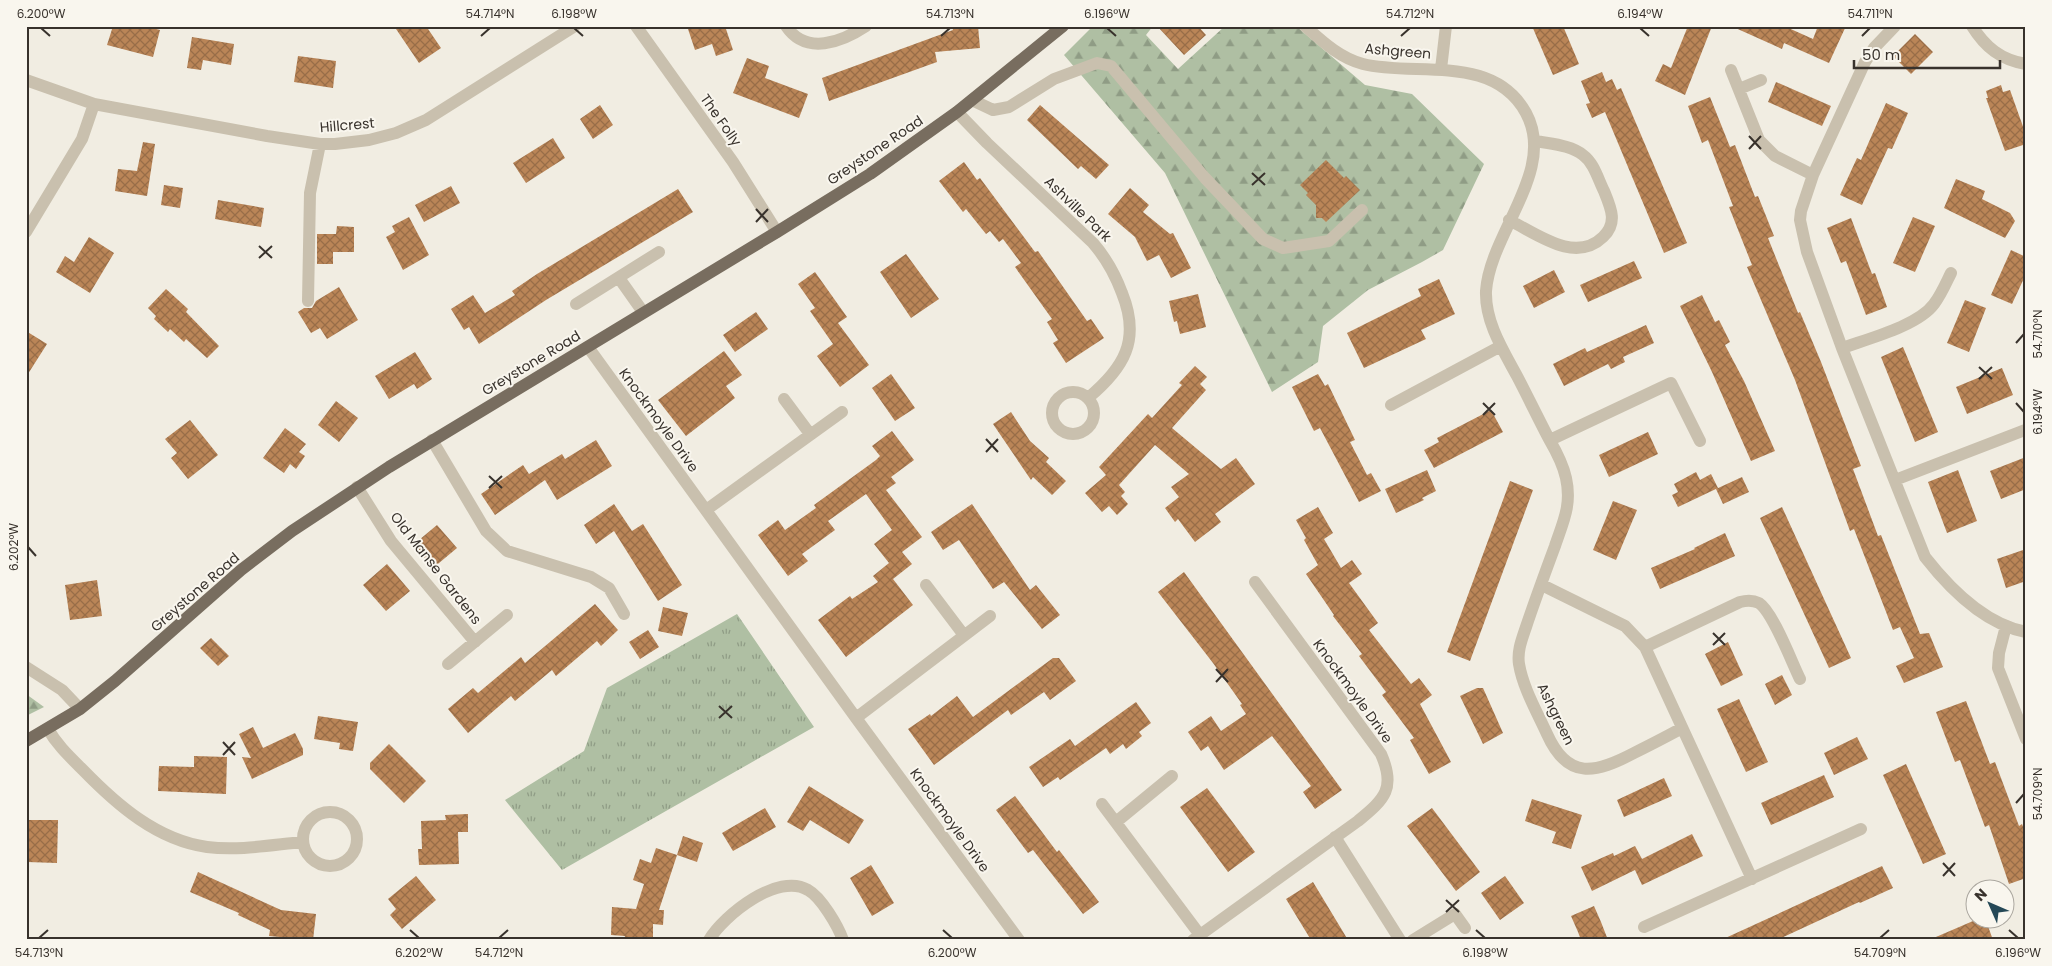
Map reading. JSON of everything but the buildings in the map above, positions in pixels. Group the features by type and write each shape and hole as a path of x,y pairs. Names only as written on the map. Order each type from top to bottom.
{"main road":[{"name":"Greystone Road","path":"26,741 80,709 115,681 241,570 292,531 432,440 870,174 957,112 1063,26"}],"street":[{"name":"Hillcrest","path":"26,80 94,104 267,136 320,144 369,140 396,133 426,120 575,26"},
{"name":"The Folly","path":"636,26 732,162 777,232"},
{"path":"786,26 800,40 821,44 845,38 866,26"},
{"name":"Ashgreen","path":"1305,26 1333,50 1359,63 1389,67 1441,69 1486,78 1502,88 1525,110 1533,126 1536,141 1534,158 1531,171 1495,254 1486,290 1486,308 1501,346 1562,464 1566,478 1567,513 1522,641 1519,662 1523,680 1554,749 1566,762 1585,770 1612,765 1682,728"},
{"name":"Ashgreen","path":"1441,69 1446,26"},
{"path":"1895,26 1874,48 1865,62 1813,175 1801,210 1801,231 1842,348 1920,546 1940,576 1968,602 2006,626 2026,632"},
{"path":"1972,26 1978,37 2003,58 2026,64"},
{"path":"972,100 993,110 1009,107 1054,79 1097,63 1111,66 1205,178 1263,239 1284,248 1329,241 1362,210"},
{"path":"1731,70 1758,140 1775,156 1813,175"},
{"path":"1739,89 1761,80"},
{"path":"26,232 82,139 94,104"},
{"name":"Ashville Park","path":"957,112 987,143 1093,243 1113,270 1129,312 1131,337 1128,349 1117,369 1088,398"},
{"path":"1510,220 1569,248 1590,247 1610,229 1612,216 1610,205 1592,165 1587,159 1582,154 1567,148 1536,141"},
{"path":"308,301 310,193 320,144"},
{"path":"576,304 660,252"},
{"path":"1842,348 1914,321 1925,314 1934,304 1952,273"},
{"path":"619,278 643,312"},
{"path":"1390,405 1501,346"},
{"name":"Knockmoyle Drive","path":"588,347 1019,940"},
{"path":"1550,440 1671,383 1700,442"},
{"path":"784,399 810,434"},
{"path":"706,510 842,412"},
{"path":"1895,480 2025,430"},
{"path":"432,440 486,531 508,551 591,577 609,588 624,614"},
{"name":"Old Manse Gardens","path":"357,487 392,541 475,642"},
{"name":"Knockmoyle Drive","path":"1102,804 1197,937 1379,803 1389,780 1387,767 1374,743 1255,582"},
{"path":"926,585 964,634"},
{"path":"1542,585 1625,626 1645,647 1752,879"},
{"path":"1645,647 1740,602 1754,601 1760,604 1769,615 1800,679"},
{"name":"Old Manse Gardens","path":"448,664 507,615"},
{"path":"856,718 990,616"},
{"path":"2006,626 1998,653 1998,668 2026,739"},
{"path":"26,667 62,690 80,709"},
{"path":"48,729 56,743 97,784 134,817 171,837 205,847 221,848 302,842"},
{"path":"1116,822 1172,776"},
{"path":"330,811 339,812 347,817 357,832 358,842 355,850 343,863 334,866 317,863 305,850 302,842 306,824 321,812 330,811"},
{"path":"1644,927 1861,829"},
{"path":"1335,837 1400,940"},
{"path":"709,940 714,931 728,917 753,898 770,890 799,886 809,890 817,898 843,940"},
{"path":"1413,940 1455,914 1465,928"}],"green space":[{"path":"1093,26 1153,26 1146,35 1178,69 1225,26 1296,26 1365,85 1412,94 1484,164 1443,250 1368,290 1323,326 1318,362 1272,392 1165,173 1064,55"},
{"path":"737,614 814,727 562,870 505,800 584,751 607,688"},
{"path":"26,694 44,707 26,716"}]}
